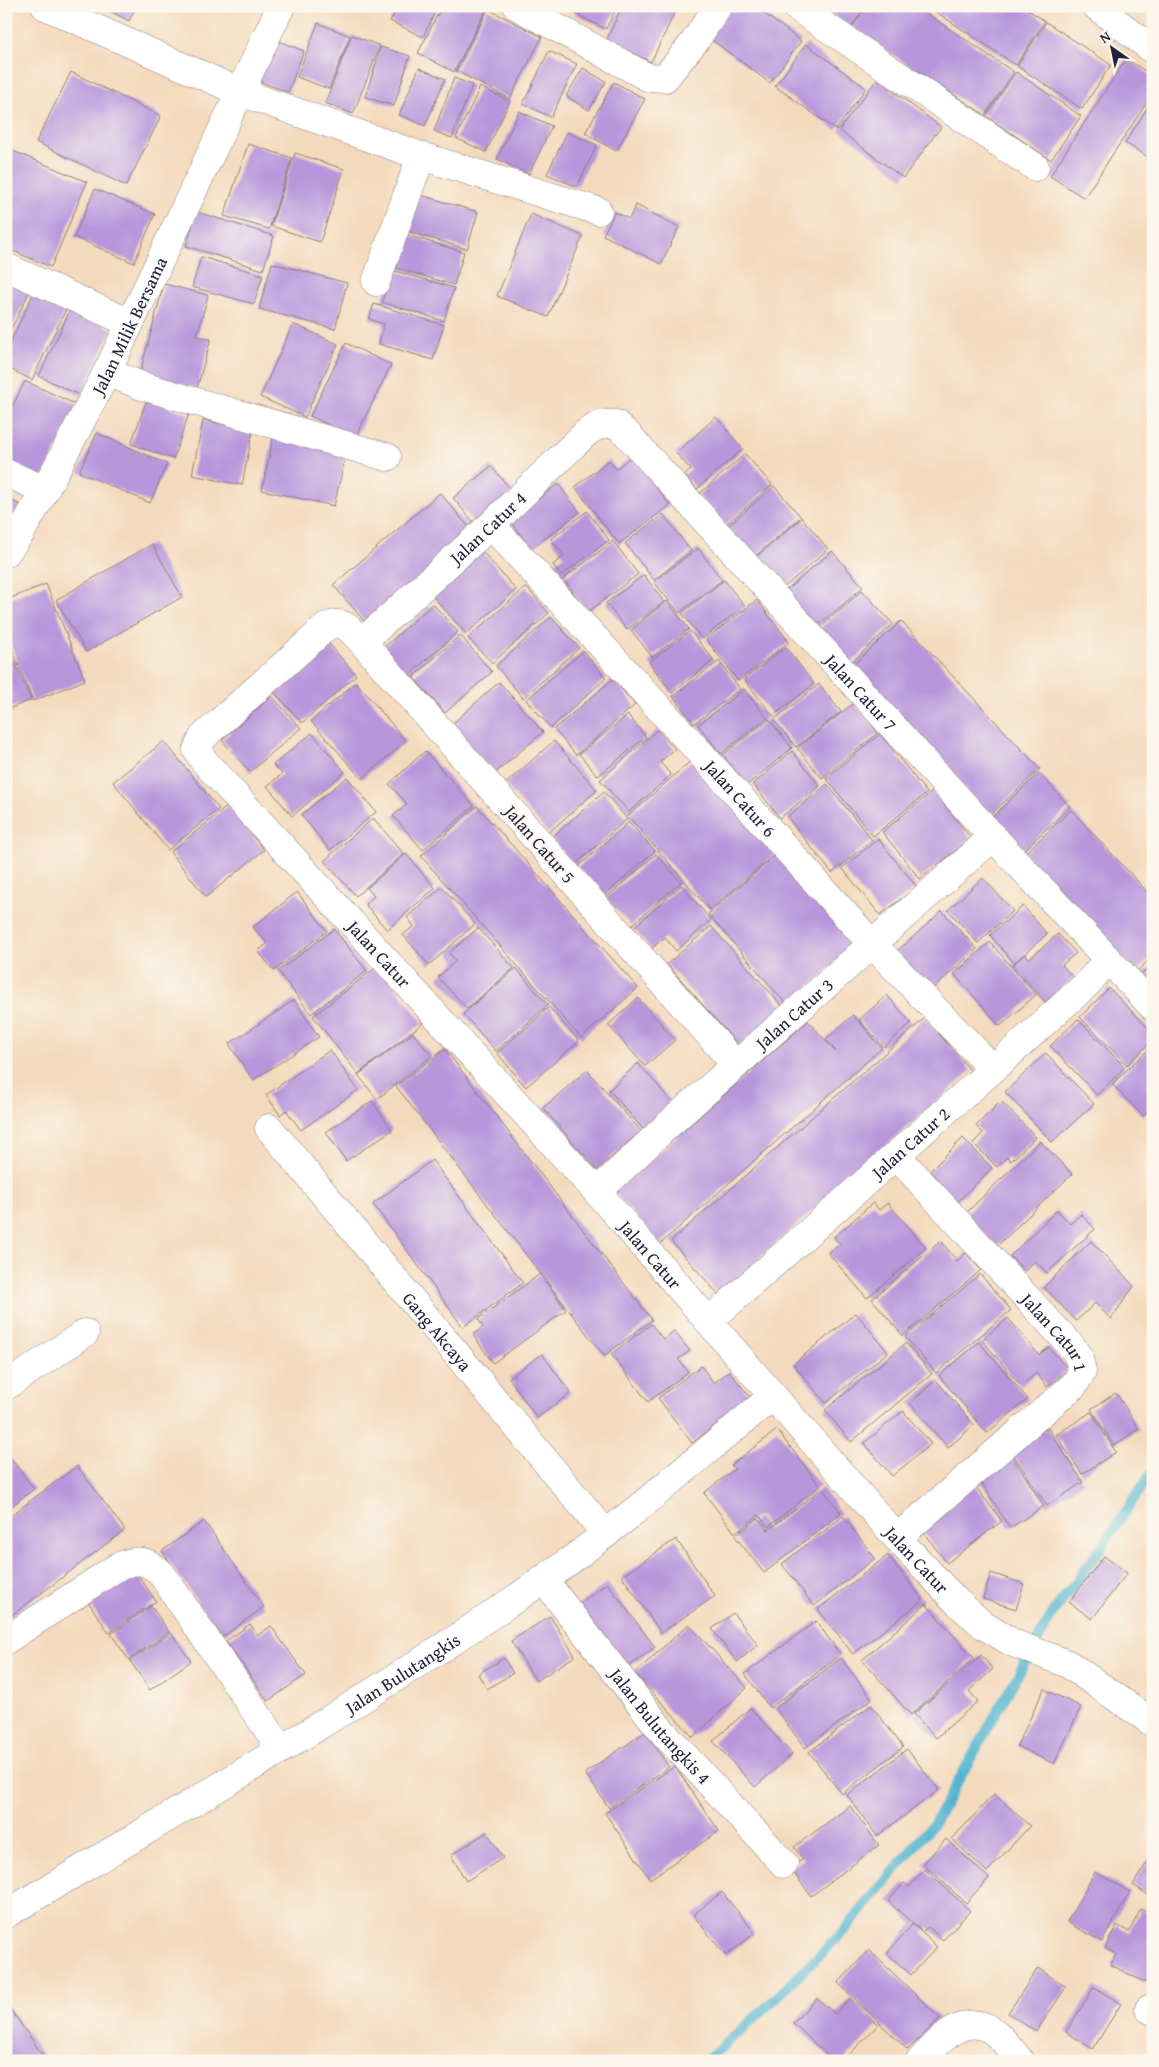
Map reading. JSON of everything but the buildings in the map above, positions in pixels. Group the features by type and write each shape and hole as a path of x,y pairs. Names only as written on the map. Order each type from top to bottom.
{"street":[{"path":"45,6 240,92 421,156 598,211"},
{"name":"Jalan Milik Bersama","path":"6,554 20,534 45,490 107,372 282,6"},
{"path":"516,6 647,77 664,78 695,41 718,6"},
{"path":"794,6 1035,167"},
{"path":"1096,6 1153,50"},
{"path":"376,282 421,156"},
{"path":"6,267 130,323"},
{"path":"107,372 142,386 387,457"},
{"name":"Jalan Catur 4","path":"353,633 491,525 586,433 597,426 616,424"},
{"name":"Jalan Catur 7","path":"616,424 993,837 1153,1007"},
{"path":"6,473 45,490"},
{"name":"Jalan Catur 6","path":"491,525 871,943 992,1070"},
{"name":"Jalan Catur","path":"353,633 338,622 326,627 203,737 197,750 203,760 597,1192 897,1538 955,1600 983,1625 1013,1643 1068,1664 1153,1722"},
{"name":"Jalan Catur 5","path":"353,633 736,1065"},
{"name":"Jalan Catur 3","path":"597,1192 668,1125 871,943 993,837"},
{"name":"Jalan Catur 2","path":"708,1321 992,1070 1088,983 1107,960"},
{"name":"Gang Akcaya","path":"268,1128 606,1534"},
{"name":"Jalan Catur 1","path":"896,1155 1073,1348 1079,1358 1082,1372 1074,1385 897,1538"},
{"path":"6,1386 85,1333"},
{"name":"Jalan Bulutangkis","path":"6,1914 346,1709 543,1579 606,1534 773,1396"},
{"path":"6,1640 119,1566 135,1560 150,1564 161,1573 281,1749"},
{"name":"Jalan Bulutangkis 4","path":"543,1579 661,1730 784,1864"},
{"path":"920,2061 949,2032 963,2025 977,2025 988,2028 1000,2036 1020,2061"}],"waterway":[{"path":"706,2061 771,2003 843,1932 935,1822 1054,1611 1101,1548 1153,1471"}]}
